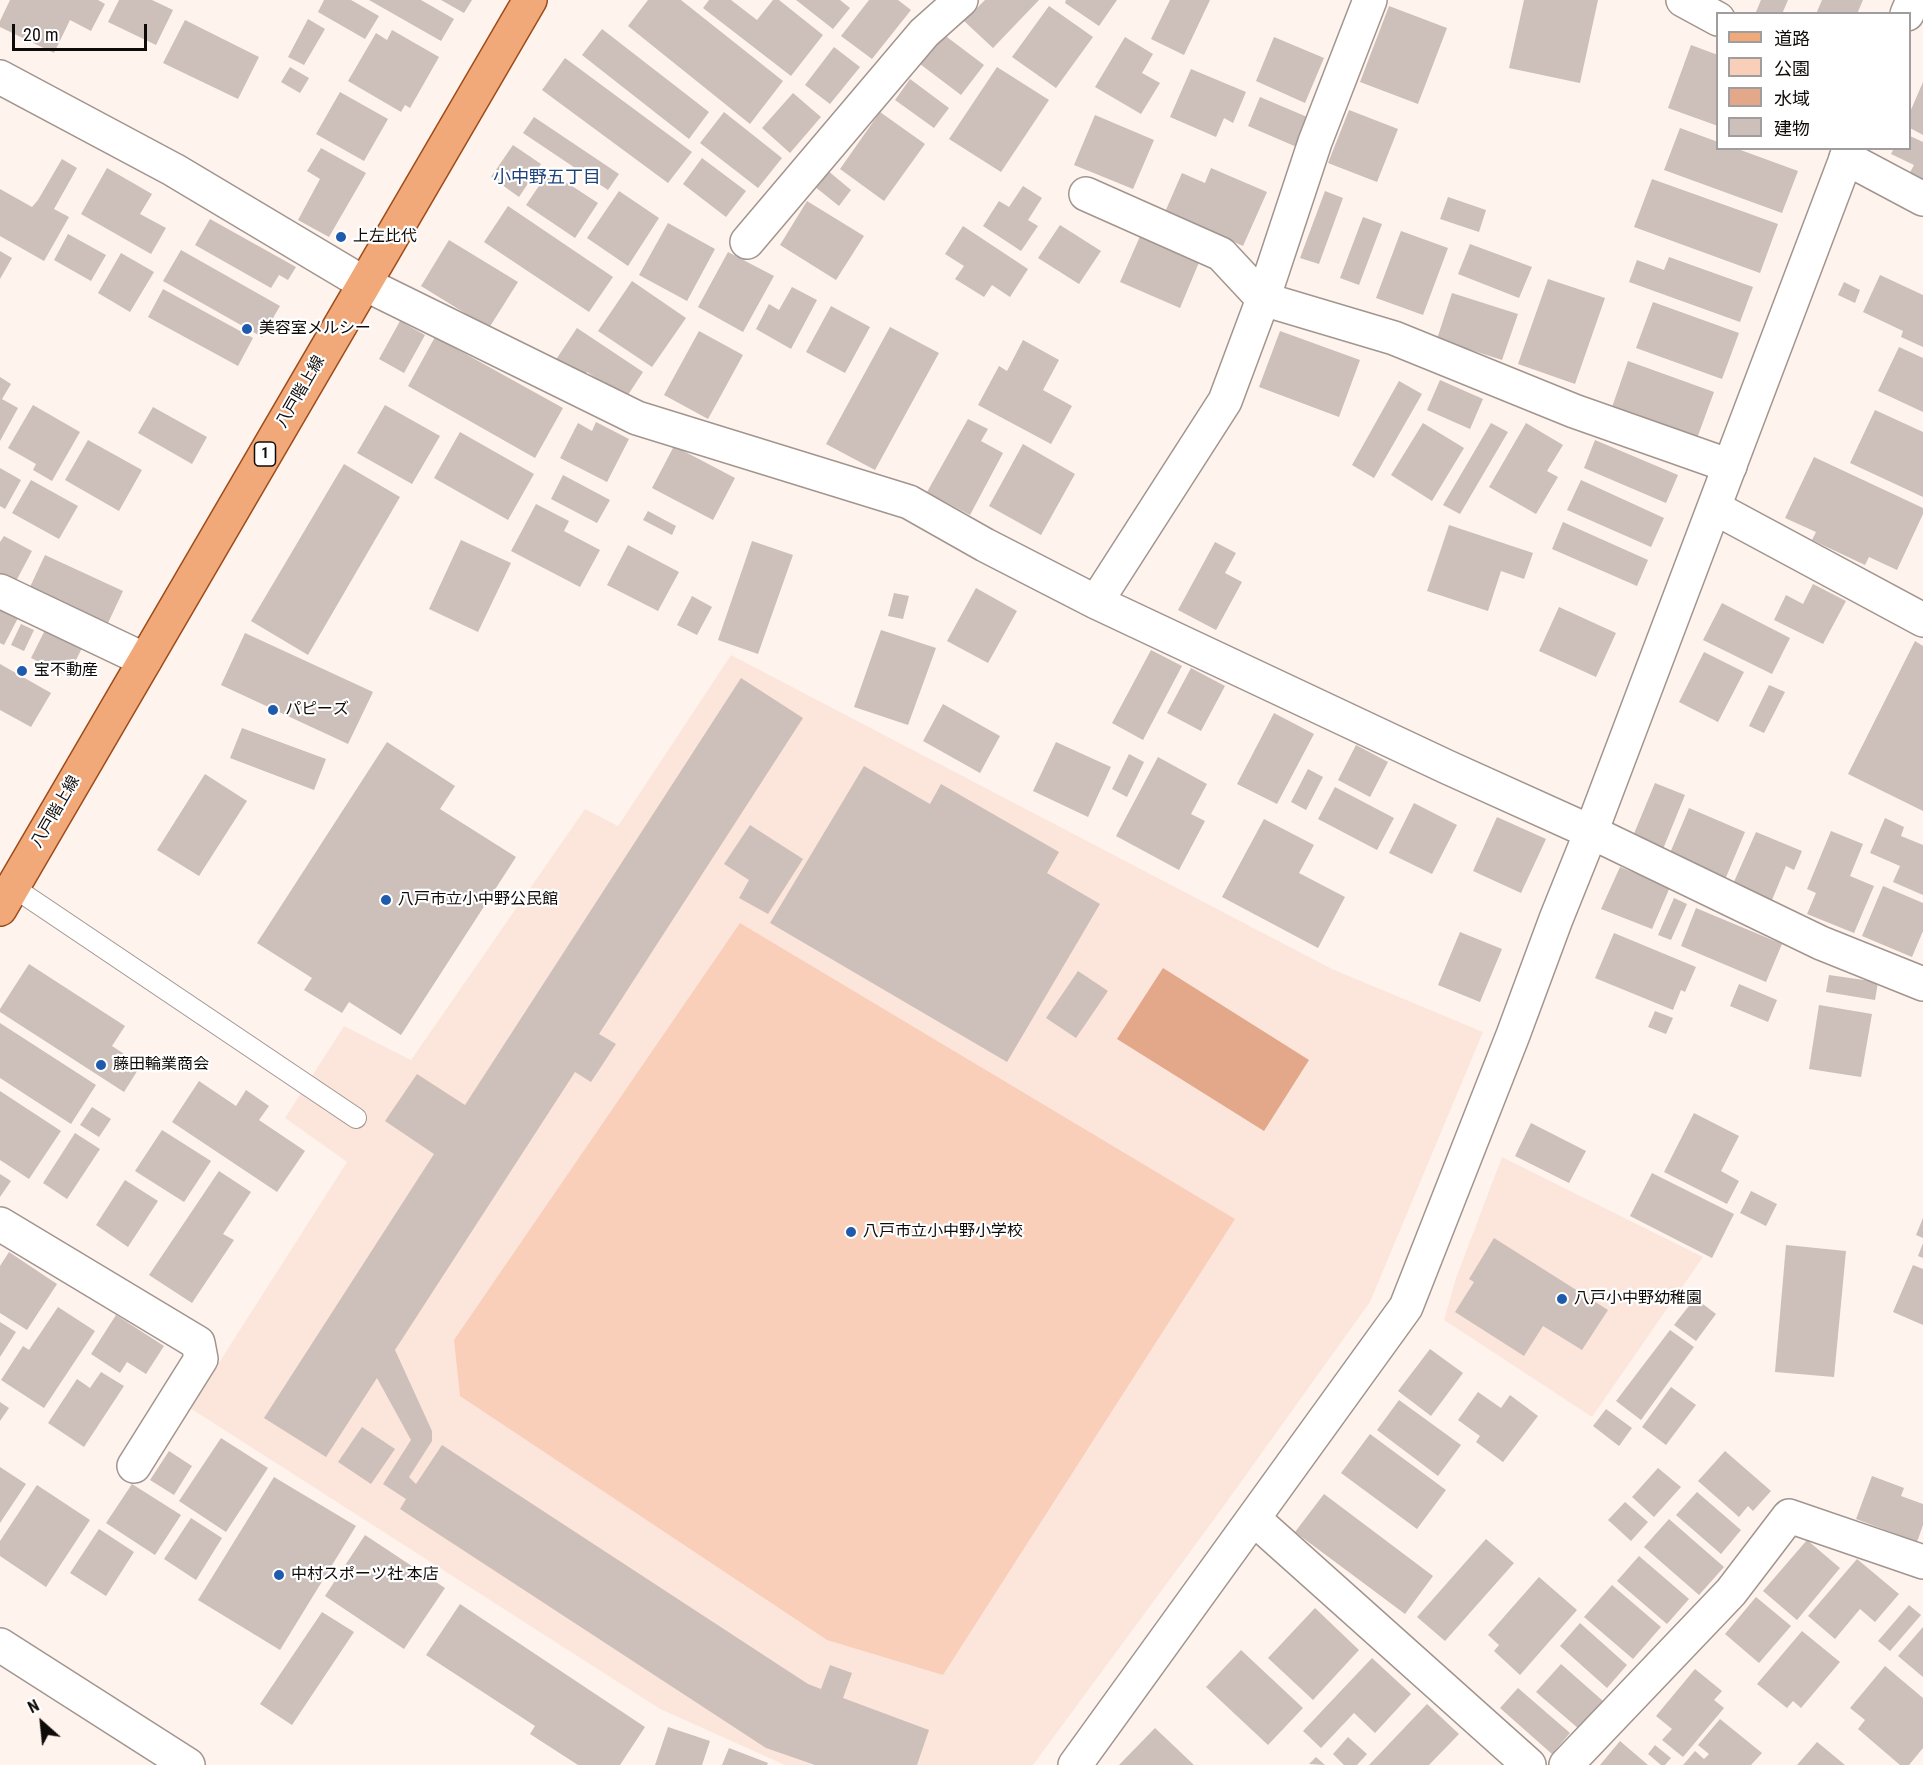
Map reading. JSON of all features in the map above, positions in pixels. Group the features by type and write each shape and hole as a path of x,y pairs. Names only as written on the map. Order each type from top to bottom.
{"main road":[{"name":"八戸階上線","path":"6,898 530,0"}],"street":[{"path":"747,242 924,33 961,0"},
{"path":"1096,602 1225,401 1263,299 1315,142 1370,0"},
{"path":"1683,0 1716,18"},
{"path":"0,77 174,170 365,284 637,418 909,502 985,545 1096,602 1436,762 1591,832 1821,944 1923,984"},
{"path":"1075,1765 1406,1307 1591,832 1848,153 1923,200"},
{"path":"1086,194 1221,254 1263,299 1394,338 1574,411 1730,466"},
{"path":"1715,508 1923,621"},
{"path":"0,591 145,660"},
{"path":"0,1224 198,1343 201,1359 134,1466"},
{"path":"1566,1765 1731,1592 1789,1516 1923,1562"},
{"path":"1254,1519 1529,1765"},
{"path":"0,1645 188,1765"}],"lane":[{"path":"6,898 356,1118"}],"shaded area":[{"name":"八戸市立小中野小学校","path":"731,655 1332,969 1483,1032 1370,1302 1218,1514 1033,1765 785,1765 660,1709 190,1408 347,1162 285,1118 344,1026 411,1060 585,809 618,826"},
{"name":"八戸小中野幼稚園","path":"1502,1157 1703,1257 1592,1417 1444,1320 1456,1278"}],"green space":[{"path":"740,923 1235,1219 943,1675 827,1640 460,1396 454,1340"}],"water":[{"path":"1163,968 1309,1060 1264,1131 1117,1039"}],"building":[{"path":"10,0 98,0 105,4 91,31 70,20 54,53 0,27 0,21"},
{"path":"119,0 152,0 173,10 156,45 108,22"},
{"path":"324,0 351,0 379,16 365,39 318,12"},
{"path":"369,0 421,0 454,19 441,41"},
{"path":"441,0 472,0 464,13"},
{"path":"648,0 681,0 783,81 750,124 628,26"},
{"path":"709,0 731,0 757,20 773,0 779,0 823,35 791,76 703,8"},
{"path":"796,0 840,0 850,8 833,29"},
{"path":"869,0 898,0 911,10 872,59 841,36"},
{"path":"985,0 1039,0 993,48 964,21"},
{"path":"1066,0 1117,0 1099,26 1065,3"},
{"path":"1170,0 1210,0 1184,55 1151,39"},
{"path":"1524,0 1598,0 1580,83 1509,68"},
{"path":"1761,0 1788,0 1783,12 1756,12"},
{"path":"1822,0 1863,0 1858,12 1817,12"},
{"path":"1049,6 1093,37 1056,88 1012,57"},
{"path":"1389,6 1447,28 1418,104 1360,82"},
{"path":"308,19 325,29 304,65 288,57"},
{"path":"185,20 259,57 238,99 163,63"},
{"path":"602,29 709,112 689,139 582,55"},
{"path":"392,30 439,57 410,108 405,105 401,112 348,81 376,33 387,40"},
{"path":"943,34 984,65 961,95 920,64"},
{"path":"1125,37 1153,54 1142,73 1160,83 1141,114 1095,87"},
{"path":"1274,37 1324,58 1305,103 1256,81"},
{"path":"1691,45 1716,54 1716,125 1668,108"},
{"path":"834,47 860,67 830,104 805,85"},
{"path":"565,58 692,152 668,183 542,90"},
{"path":"290,67 309,78 300,93 281,82"},
{"path":"997,67 1049,100 1001,172 949,139"},
{"path":"1191,69 1246,92 1233,123 1224,118 1216,137 1170,117"},
{"path":"910,79 949,108 934,128 895,100"},
{"path":"1923,82 1923,135 1911,129 1911,110"},
{"path":"340,92 388,119 364,161 316,134"},
{"path":"793,93 821,117 790,153 762,128"},
{"path":"1260,97 1312,119 1299,148 1248,126"},
{"path":"1349,110 1398,129 1377,182 1328,163"},
{"path":"724,112 782,158 758,188 700,143"},
{"path":"880,112 925,144 884,201 840,169"},
{"path":"1095,115 1154,140 1133,189 1074,165"},
{"path":"534,117 619,174 608,190 523,133"},
{"path":"1680,128 1716,141 1716,150 1740,150 1798,171 1782,213 1664,170"},
{"path":"1911,136 1923,142 1923,183 1908,176 1914,165 1891,154 1893,150 1911,150"},
{"path":"513,145 541,164 519,197 491,177"},
{"path":"321,148 366,173 329,237 298,220 320,179 307,171"},
{"path":"702,158 746,191 726,217 683,184"},
{"path":"62,159 77,168 54,209 69,217 44,261 0,236 0,189 32,207"},
{"path":"107,168 152,194 140,214 166,228 151,254 81,214"},
{"path":"1211,168 1267,192 1243,246 1165,212 1182,173 1205,183"},
{"path":"827,170 851,190 839,206 814,186"},
{"path":"549,171 598,203 575,238 526,205"},
{"path":"1652,179 1778,224 1760,273 1634,227"},
{"path":"1023,186 1042,198 1028,220 1038,226 1021,251 983,226 999,201 1009,207"},
{"path":"619,191 659,218 628,266 587,238"},
{"path":"1325,191 1343,198 1319,264 1300,258"},
{"path":"1448,197 1486,210 1479,232 1440,219"},
{"path":"807,201 864,236 836,280 780,245"},
{"path":"508,206 613,277 589,312 484,242"},
{"path":"1363,217 1382,224 1359,285 1340,278"},
{"path":"210,219 296,267 288,280 279,275 271,288 195,245"},
{"path":"668,223 715,249 687,301 639,275"},
{"path":"1060,225 1101,251 1079,284 1038,258"},
{"path":"963,226 1028,269 1010,297 992,285 984,297 955,279 964,266 945,254"},
{"path":"1401,231 1448,248 1423,315 1376,298"},
{"path":"68,234 106,255 91,281 54,260"},
{"path":"1141,234 1200,260 1180,308 1120,282"},
{"path":"449,240 518,282 489,328 421,286"},
{"path":"1470,244 1532,267 1519,298 1458,274"},
{"path":"181,250 280,306 262,337 163,281"},
{"path":"0,251 12,258 0,279"},
{"path":"728,252 774,276 743,332 698,307"},
{"path":"121,253 154,272 130,312 98,293"},
{"path":"1669,257 1753,287 1740,322 1629,282 1637,260 1664,270"},
{"path":"1880,275 1923,295 1923,347 1901,337 1903,331 1863,312"},
{"path":"1548,279 1605,298 1575,384 1518,364"},
{"path":"632,281 686,318 652,367 598,331"},
{"path":"1844,282 1860,290 1855,303 1838,295"},
{"path":"792,287 817,300 791,349 756,329 769,304 779,310"},
{"path":"163,289 253,338 238,366 148,317"},
{"path":"1452,293 1518,314 1502,360 1437,339"},
{"path":"1653,302 1739,333 1722,379 1636,348"},
{"path":"831,306 870,327 845,373 806,352"},
{"path":"400,321 425,335 404,373 379,359"},
{"path":"890,327 939,353 875,470 826,444"},
{"path":"577,328 643,372 626,398 587,372 581,380 555,361"},
{"path":"699,331 743,355 708,419 664,395"},
{"path":"1280,331 1360,360 1339,417 1259,387"},
{"path":"435,337 563,408 535,458 408,386"},
{"path":"1023,340 1059,360 1043,390 1072,406 1051,444 978,405 999,366 1007,371"},
{"path":"1899,347 1923,358 1923,412 1878,391"},
{"path":"1628,361 1714,392 1696,441 1611,410"},
{"path":"0,377 11,384 2,399 18,408 0,441"},
{"path":"1440,380 1483,399 1470,429 1427,410"},
{"path":"1399,381 1422,394 1374,478 1352,465"},
{"path":"33,405 80,432 52,481 33,470 36,464 8,448"},
{"path":"385,405 440,436 412,484 357,453"},
{"path":"153,407 207,437 192,464 138,433"},
{"path":"1875,410 1923,432 1923,497 1850,463"},
{"path":"968,419 988,429 981,441 1003,453 970,515 927,492"},
{"path":"596,422 629,439 607,482 560,458 578,423 592,431"},
{"path":"1423,423 1464,448 1432,501 1391,475"},
{"path":"1491,423 1508,432 1460,514 1443,505"},
{"path":"1526,423 1563,445 1547,471 1558,477 1536,514 1489,487"},
{"path":"460,432 534,474 508,520 434,478"},
{"path":"88,440 142,470 119,511 65,480"},
{"path":"1595,440 1678,475 1666,503 1584,468"},
{"path":"1023,444 1075,474 1041,535 989,506"},
{"path":"674,446 735,478 713,520 652,488"},
{"path":"1814,457 1923,508 1923,514 1897,570 1869,557 1865,565 1812,540 1816,532 1785,518"},
{"path":"344,464 400,497 308,655 251,621"},
{"path":"0,468 21,480 5,509 0,506"},
{"path":"563,475 610,500 597,523 551,499"},
{"path":"31,480 78,506 59,539 12,513"},
{"path":"1581,480 1664,518 1651,547 1567,510"},
{"path":"536,504 569,521 564,531 600,550 580,587 511,551"},
{"path":"648,511 676,526 672,535 643,520"},
{"path":"1563,522 1648,560 1637,586 1552,549"},
{"path":"1449,525 1533,553 1524,579 1501,571 1488,611 1427,591"},
{"path":"4,536 32,551 15,583 0,575 0,542"},
{"path":"461,540 511,563 478,632 429,609"},
{"path":"752,541 793,555 758,654 718,640"},
{"path":"1215,542 1236,553 1225,573 1242,582 1216,630 1178,610"},
{"path":"628,545 679,572 658,611 607,585"},
{"path":"45,555 123,591 108,623 30,587"},
{"path":"1813,584 1846,601 1823,644 1774,620 1786,595 1803,604"},
{"path":"976,588 1017,611 988,663 947,641"},
{"path":"894,593 909,596 903,619 888,616"},
{"path":"692,596 712,607 697,635 677,625"},
{"path":"1722,603 1790,638 1772,674 1703,640"},
{"path":"1559,607 1616,633 1596,677 1539,651"},
{"path":"0,609 18,618 4,645 0,643"},
{"path":"21,624 34,630 24,651 11,645"},
{"path":"46,628 83,646 68,676 31,658"},
{"path":"881,630 936,648 908,725 854,707"},
{"path":"245,633 373,692 348,744 221,685"},
{"path":"1915,641 1923,646 1923,811 1848,774"},
{"path":"1151,650 1182,666 1143,740 1112,723"},
{"path":"1704,652 1744,672 1718,722 1679,702"},
{"path":"0,664 51,693 31,727 0,710"},
{"path":"1191,668 1225,686 1201,731 1167,713"},
{"path":"741,678 803,718 599,1034 616,1044 591,1082 575,1072 395,1350 432,1431 432,1441 409,1477 416,1484 442,1445 808,1684 821,1689 830,1665 852,1673 843,1698 929,1730 917,1765 815,1765 766,1748 400,1509 406,1499 383,1484 411,1440 377,1378 326,1457 264,1418 434,1154 385,1121 417,1074 465,1105"},
{"path":"1769,685 1785,692 1764,733 1749,726"},
{"path":"943,704 1000,736 980,773 923,741"},
{"path":"1274,713 1314,734 1277,804 1237,784"},
{"path":"242,728 326,759 314,790 230,758"},
{"name":"八戸市立小中野公民館","path":"387,742 455,786 440,809 516,857 401,1035 349,1002 342,1013 304,990 312,978 257,943"},
{"path":"1056,742 1111,767 1088,817 1033,791"},
{"path":"1356,745 1388,762 1370,797 1338,780"},
{"path":"1129,754 1144,762 1127,797 1112,789"},
{"path":"1158,757 1207,784 1191,814 1205,821 1179,870 1116,836"},
{"path":"864,766 930,804 941,784 1059,852 1047,873 1100,904 1007,1062 770,923"},
{"path":"1308,769 1323,777 1306,810 1291,802"},
{"path":"205,774 247,801 199,876 157,850"},
{"path":"1655,783 1685,795 1663,849 1633,836"},
{"path":"1335,787 1394,818 1377,850 1318,819"},
{"path":"1414,803 1457,825 1432,874 1389,853"},
{"path":"1689,808 1745,832 1724,882 1699,871 1702,866 1670,853"},
{"path":"1497,817 1546,839 1521,893 1473,871"},
{"path":"1885,818 1904,827 1901,836 1923,845 1923,895 1893,882 1900,866 1870,853"},
{"path":"1264,819 1314,845 1299,873 1345,897 1318,948 1222,897"},
{"path":"750,825 803,859 768,914 739,898 749,880 724,864"},
{"path":"1831,831 1863,844 1850,876 1874,886 1854,933 1807,914 1816,893 1807,889"},
{"path":"1756,832 1802,851 1794,870 1786,866 1772,900 1733,884"},
{"path":"1620,867 1670,887 1652,929 1601,909"},
{"path":"1883,886 1923,903 1923,931 1912,957 1862,936"},
{"path":"1674,898 1687,904 1671,940 1658,935"},
{"path":"1696,908 1782,944 1766,982 1681,946"},
{"path":"1460,932 1502,949 1480,1002 1438,985"},
{"path":"1614,933 1696,967 1685,992 1681,990 1673,1010 1595,978"},
{"path":"29,964 125,1026 112,1046 141,1065 124,1092 0,1012"},
{"path":"1078,971 1108,991 1076,1038 1046,1018"},
{"path":"1829,975 1878,982 1875,1000 1826,992"},
{"path":"1739,984 1777,1000 1768,1022 1730,1006"},
{"path":"1819,1005 1872,1014 1861,1077 1809,1069"},
{"path":"1655,1011 1673,1018 1666,1034 1648,1027"},
{"path":"0,1023 96,1085 71,1124 0,1078"},
{"path":"199,1081 236,1106 246,1090 269,1106 259,1120 305,1151 277,1192 172,1122"},
{"path":"0,1091 61,1131 29,1179 0,1160"},
{"path":"92,1107 111,1119 99,1137 80,1125"},
{"path":"1694,1113 1739,1136 1721,1171 1739,1181 1727,1204 1664,1172"},
{"path":"1531,1123 1586,1151 1569,1183 1515,1156"},
{"path":"162,1130 211,1161 184,1202 135,1171"},
{"path":"75,1133 100,1149 67,1199 43,1183"},
{"path":"219,1171 251,1192 223,1234 234,1240 192,1303 149,1275"},
{"path":"1652,1173 1734,1214 1712,1258 1630,1216"},
{"path":"0,1174 11,1181 0,1197"},
{"path":"125,1180 158,1201 128,1247 96,1225"},
{"path":"1751,1191 1777,1204 1766,1226 1740,1213"},
{"path":"1923,1218 1923,1238 1916,1235"},
{"path":"1494,1238 1608,1310 1582,1350 1543,1326 1524,1356 1455,1312 1474,1282 1469,1279"},
{"path":"1923,1243 1923,1258 1918,1256"},
{"path":"1786,1245 1846,1251 1834,1377 1775,1372"},
{"path":"9,1252 57,1284 27,1330 0,1313 0,1266"},
{"path":"1913,1265 1923,1269 1923,1325 1893,1312"},
{"path":"1695,1298 1716,1314 1696,1341 1674,1325"},
{"path":"58,1307 95,1331 44,1408 1,1380 23,1346 29,1350"},
{"path":"116,1315 164,1346 146,1374 127,1362 120,1373 91,1354"},
{"path":"0,1322 16,1332 0,1357"},
{"path":"1670,1330 1694,1347 1641,1420 1616,1401"},
{"path":"1430,1349 1463,1373 1431,1416 1398,1391"},
{"path":"101,1372 124,1386 84,1447 48,1423 77,1379 90,1388"},
{"path":"1671,1387 1696,1405 1666,1445 1642,1427"},
{"path":"1478,1392 1501,1408 1510,1395 1538,1416 1503,1462 1476,1442 1480,1436 1458,1420"},
{"path":"1399,1400 1461,1445 1438,1476 1377,1430"},
{"path":"0,1402 9,1408 0,1421"},
{"path":"1606,1409 1632,1428 1619,1446 1593,1426"},
{"path":"362,1427 395,1449 371,1484 338,1462"},
{"path":"1370,1434 1446,1490 1417,1529 1341,1473"},
{"path":"221,1438 268,1468 226,1532 179,1501"},
{"path":"169,1451 192,1466 174,1495 150,1480"},
{"path":"1725,1451 1771,1491 1753,1511 1748,1506 1739,1517 1698,1481"},
{"path":"0,1467 26,1484 0,1523"},
{"path":"1658,1468 1681,1487 1654,1517 1632,1497"},
{"path":"1872,1476 1904,1488 1901,1496 1923,1504 1923,1525 1917,1542 1856,1519"},
{"path":"274,1477 356,1526 280,1650 198,1600"},
{"path":"132,1484 181,1515 155,1555 106,1523"},
{"path":"37,1485 90,1520 46,1587 0,1556 0,1541"},
{"path":"1697,1492 1741,1530 1721,1554 1676,1515"},
{"path":"1324,1494 1433,1576 1405,1614 1295,1532"},
{"path":"1625,1502 1648,1522 1631,1541 1608,1520"},
{"path":"191,1518 222,1538 196,1580 164,1559"},
{"path":"1669,1519 1724,1567 1699,1595 1644,1547"},
{"path":"99,1529 134,1552 106,1596 70,1573"},
{"path":"365,1535 445,1588 404,1649 325,1596"},
{"path":"1486,1539 1514,1563 1445,1641 1417,1617"},
{"path":"1807,1540 1840,1568 1797,1620 1763,1591"},
{"path":"1639,1556 1689,1599 1667,1624 1617,1581"},
{"path":"1857,1559 1899,1594 1875,1622 1860,1609 1835,1639 1808,1616"},
{"path":"1539,1577 1577,1610 1520,1675 1494,1651 1499,1645 1488,1635"},
{"path":"1612,1585 1661,1627 1633,1659 1584,1617"},
{"path":"1756,1597 1791,1626 1759,1663 1725,1634"},
{"path":"460,1604 645,1727 620,1765 578,1765 530,1734 535,1726 426,1655"},
{"path":"1909,1605 1921,1615 1890,1651 1878,1641"},
{"path":"1315,1608 1359,1650 1313,1700 1268,1658"},
{"path":"322,1612 354,1632 292,1725 260,1704"},
{"path":"1580,1623 1627,1665 1607,1688 1560,1646"},
{"path":"1923,1627 1923,1677 1898,1656"},
{"path":"1802,1631 1840,1662 1801,1708 1793,1701 1787,1708 1757,1684"},
{"path":"1241,1650 1303,1708 1268,1745 1206,1687"},
{"path":"1372,1658 1411,1694 1375,1733 1354,1713 1321,1748 1303,1731"},
{"path":"1561,1664 1603,1701 1579,1729 1536,1692"},
{"path":"1885,1666 1923,1698 1923,1748 1909,1765 1900,1765 1858,1729 1865,1720 1850,1708"},
{"path":"1695,1669 1722,1691 1714,1700 1724,1708 1683,1757 1662,1740 1672,1729 1656,1716"},
{"path":"1518,1688 1570,1733 1552,1754 1500,1708"},
{"path":"1427,1704 1459,1734 1429,1765 1369,1765"},
{"path":"1720,1719 1762,1753 1751,1765 1683,1765 1695,1751 1704,1759 1709,1754 1698,1745"},
{"path":"668,1727 710,1741 702,1765 655,1765"},
{"path":"1155,1728 1194,1765 1119,1765"},
{"path":"1348,1737 1367,1754 1357,1765 1344,1765 1333,1754"},
{"path":"1620,1741 1648,1765 1600,1765"},
{"path":"1817,1742 1822,1746 1845,1765 1797,1765"},
{"path":"1655,1745 1671,1758 1665,1765 1661,1765 1648,1754"},
{"path":"729,1748 768,1763 767,1765 722,1765"},
{"path":"1316,1757 1325,1765 1309,1764"}],"place":[{"name":"上左比代","path":"341,237"},
{"name":"美容室メルシー","path":"247,329"},
{"name":"宝不動産","path":"22,671"},
{"name":"パピーズ","path":"273,710"},
{"name":"八戸市立小中野公民館","path":"386,900"},
{"name":"藤田輪業商会","path":"101,1065"},
{"name":"八戸市立小中野小学校","path":"851,1232"},
{"name":"八戸小中野幼稚園","path":"1562,1299"},
{"name":"中村スポーツ社 本店","path":"279,1575"}],"district":[{"name":"小中野五丁目","path":"547,178"}]}
